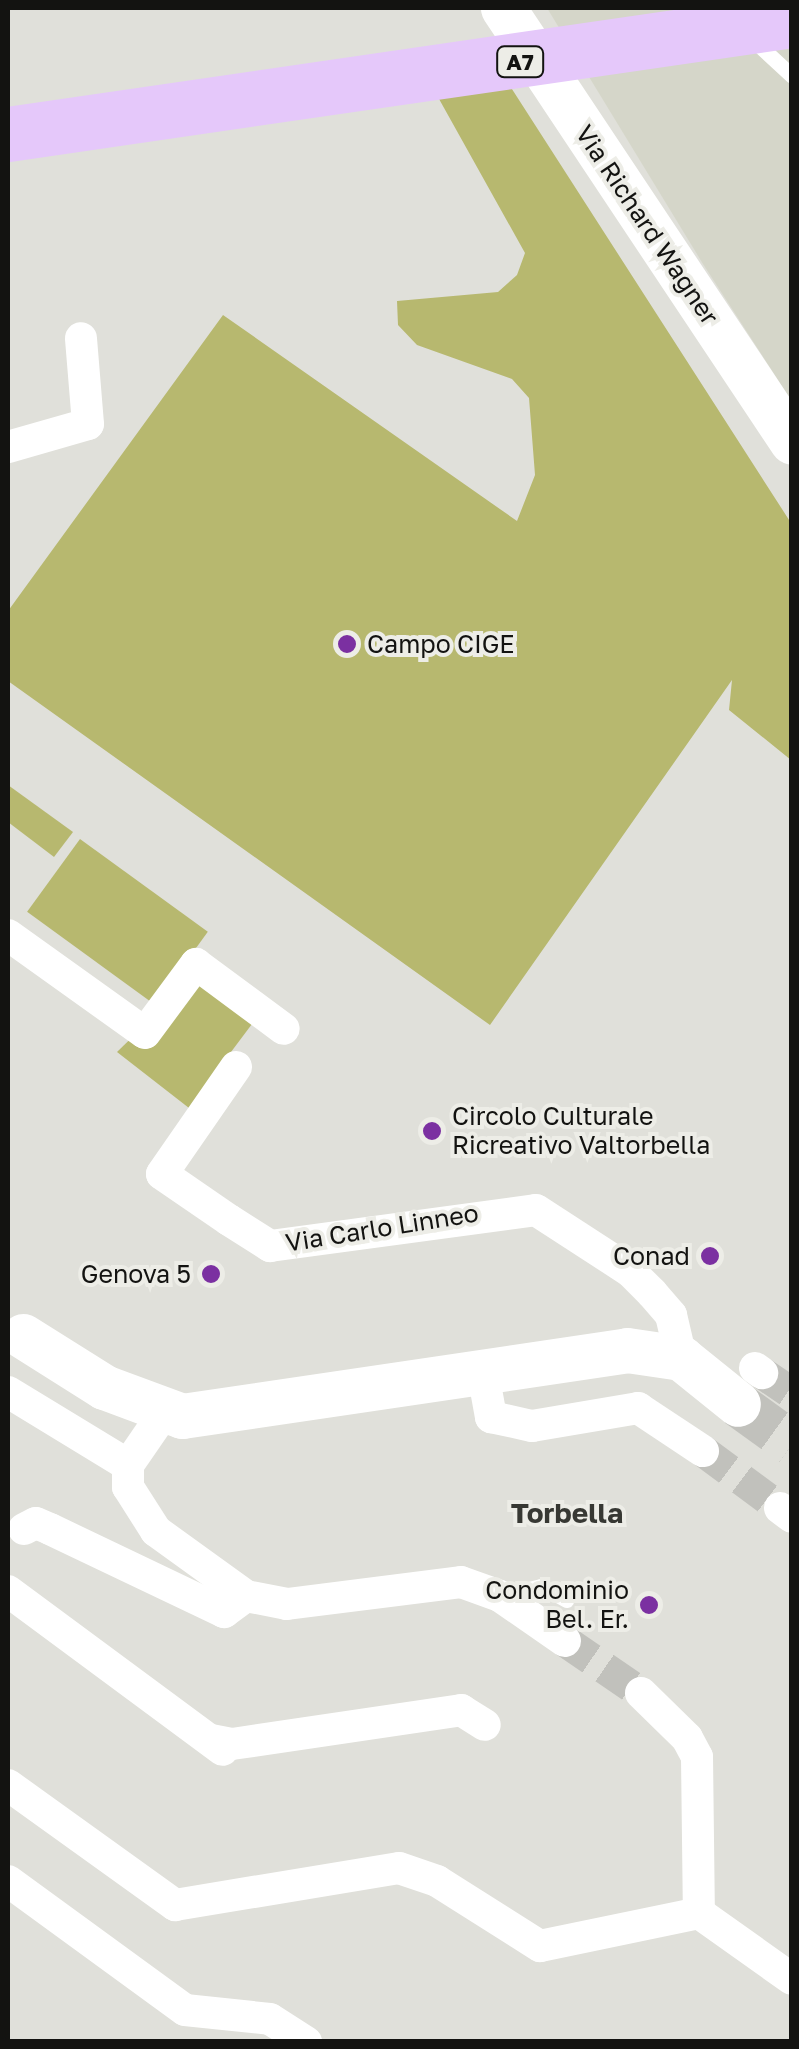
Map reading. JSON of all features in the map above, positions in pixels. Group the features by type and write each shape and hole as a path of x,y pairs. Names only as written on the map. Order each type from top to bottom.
{"highway":[{"name":"A7","path":"8,134 249,104 792,20"}],"street":[{"name":"Via Richard Wagner","path":"502,8 792,442"},
{"path":"8,447 88,424 91,394 81,338"},
{"path":"8,935 145,1033 196,964 284,1029"},
{"name":"Via Carlo Linneo","path":"236,1067 162,1174 270,1246 536,1210 630,1271 671,1315 681,1358"},
{"path":"23,1336 104,1388 163,1414 217,1412 627,1350 681,1358 751,1382"},
{"path":"482,1373 491,1417 532,1426 638,1408 703,1451"},
{"path":"8,1392 128,1465"},
{"path":"163,1414 128,1465 128,1487 156,1532 246,1596 287,1604 446,1580 500,1596 565,1642"},
{"path":"24,1529 36,1524 50,1529 224,1612 246,1596"},
{"path":"8,1591 217,1745 460,1710 485,1724"},
{"path":"641,1693 687,1738 697,1757 698,1914"},
{"path":"8,1786 165,1903 399,1868 436,1881 540,1946 698,1914 792,1979"},
{"path":"8,1881 185,2010 270,2019 306,2042"}],"lane":[{"path":"724,8 792,76"},
{"path":"500,1596 541,1586 566,1600"}],"shaded area":[{"path":"547,8 791,8 791,400 703,264"}],"green space":[{"name":"Campo CIGE","path":"429,81 510,86 791,523 791,760 729,710 732,680 490,1025 8,681 8,611 223,315 517,521 535,475 529,398 512,379 417,345 398,325 397,301 498,292 517,275 525,253"},
{"path":"8,785 73,832 54,857 8,822"},
{"path":"80,839 208,932 155,1005 27,912"},
{"path":"196,975 255,1020 189,1108 117,1052"}],"tunnel":[{"path":"762,1373 792,1393"},
{"path":"738,1404 792,1443"},
{"path":"703,1451 780,1508"},
{"path":"565,1641 641,1693"}],"place":[{"name":"Campo CIGE","path":"347,644"},
{"name":"Circolo Culturale Ricreativo Valtorbella","path":"432,1131"},
{"name":"Conad","path":"710,1256"},
{"name":"Genova 5","path":"211,1274"},
{"name":"Condominio Bel. Er.","path":"649,1605"}],"district":[{"name":"Torbella","path":"567,1513"}]}
